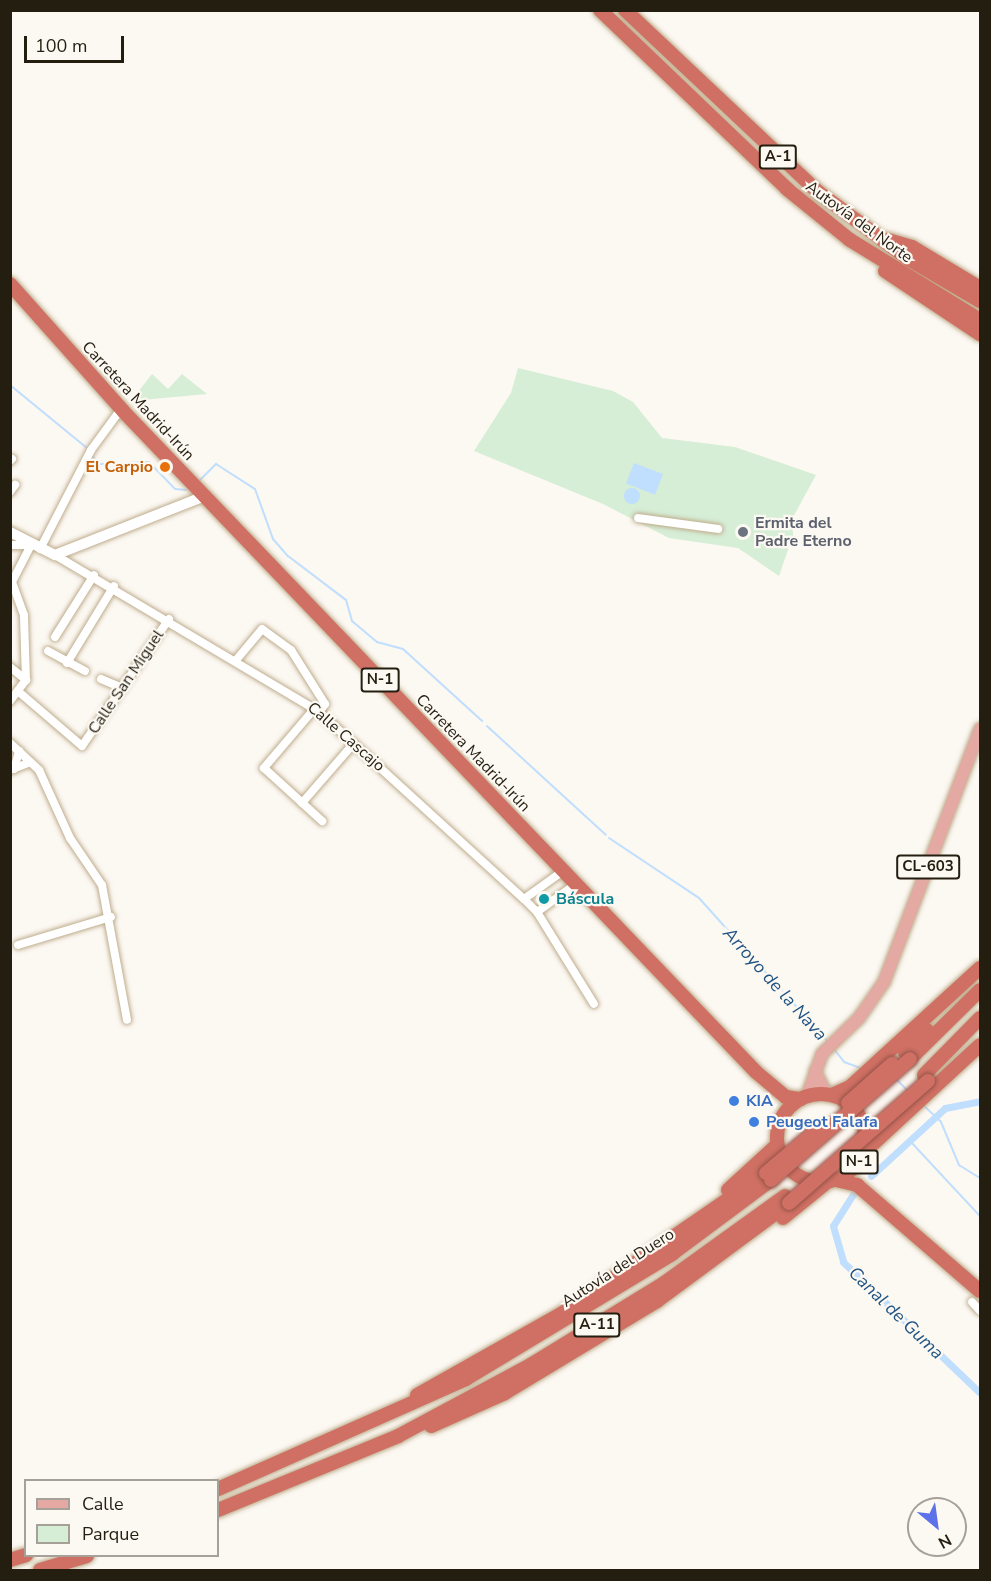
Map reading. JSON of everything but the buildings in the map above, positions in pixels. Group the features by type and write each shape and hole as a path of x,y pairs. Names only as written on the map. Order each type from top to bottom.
{"highway":[{"name":"Autovía del Norte","path":"600,10 702,113 900,284 980,330"},
{"name":"Autovía del Norte","path":"625,10 789,168 877,236 981,302"},
{"path":"877,236 912,247 981,288"},
{"name":"Carretera Madrid-Irún","path":"10,284 121,409 768,1084 786,1097 804,1097"},
{"path":"829,1094 859,1079 981,968"},
{"path":"907,1056 981,975"},
{"name":"Autovía del Duero","path":"219,1489 386,1417 561,1325 672,1254 768,1177 981,990"},
{"name":"A-11","path":"219,1510 393,1438 572,1341 664,1283 787,1199 927,1083 981,1018"},
{"path":"861,1157 905,1116 927,1083 981,1030"},
{"path":"927,1083 981,1045"},
{"name":"Carretera Madrid-Irún","path":"768,1084 783,1114"},
{"name":"N-1","path":"804,1097 829,1094 856,1111 864,1124 861,1157 863,1180 894,1217"},
{"path":"549,1320 718,1198 777,1145 783,1114 804,1097"},
{"name":"N-1","path":"777,1145 800,1177 857,1185 894,1217 976,1296"},
{"name":"N-1","path":"831,1181 861,1157"},
{"path":"386,1417 549,1320 768,1177"},
{"path":"539,1373 580,1359 664,1306 831,1181"},
{"path":"393,1438 453,1419 539,1373 657,1302 787,1199"},
{"path":"40,1570 84,1557"}],"main road":[{"path":"54,555 204,496"},
{"name":"Calle Cascajo","path":"10,532 54,555"},
{"name":"CL-603","path":"804,1097 822,1054 842,1034 884,982 981,729"},
{"path":"815,1071 829,1094"}],"street":[{"path":"10,701 20,692 26,680 24,615 12,582 91,450 121,409"},
{"path":"638,518 718,530"},
{"path":"10,545 35,547"},
{"name":"Calle Cascajo","path":"54,555 114,586 237,659 317,710 537,912 594,1004"},
{"path":"55,637 94,575"},
{"path":"67,663 114,586"},
{"name":"Calle San Miguel","path":"20,692 82,746 169,619"},
{"path":"237,659 262,629 291,650 325,704 264,768 322,821"},
{"path":"48,651 85,671"},
{"path":"10,667 26,680"},
{"path":"101,679 122,688"},
{"path":"10,743 31,762 70,838 102,885 111,916 128,1020"},
{"path":"302,802 354,743"},
{"path":"12,769 19,751"},
{"path":"12,769 31,762"},
{"path":"524,899 563,871"},
{"path":"537,912 576,884"},
{"path":"18,945 44,942 111,916"},
{"path":"976,1296 981,1311"}],"green space":[{"path":"518,368 613,391 633,402 662,438 735,447 816,475 792,519 793,535 779,576 738,548 669,538 603,504 474,451 511,393"},
{"path":"152,374 168,389 182,374 207,394 131,401"}],"water":[{"path":"634,463 663,474 655,495 626,484"},
{"path":"632,488 638,490 640,496 638,502 632,504 626,502 624,496 626,490"}],"waterway":[{"name":"Arroyo de la Nava","path":"10,385 87,448"},
{"name":"Arroyo de la Nava","path":"91,455 100,464 149,462 175,489 186,490"},
{"name":"Arroyo de la Nava","path":"200,480 216,464 255,489 273,539 288,556 346,600 352,621 377,642 403,649 482,721"},
{"name":"Arroyo de la Nava","path":"487,726 606,835"},
{"name":"Arroyo de la Nava","path":"609,838 699,898 829,1043"},
{"name":"Arroyo de la Nava","path":"834,1049 844,1062 863,1069"},
{"name":"Arroyo de la Nava","path":"896,1079 909,1092"},
{"name":"Canal de Guma","path":"871,1176 945,1108 980,1101"},
{"name":"Arroyo de la Nava","path":"922,1104 941,1122 959,1165 980,1178"},
{"path":"910,1141 980,1216"},
{"name":"Canal de Guma","path":"855,1191 833,1226 843,1262 980,1393"}],"place":[{"name":"El Carpio","path":"165,467"},
{"name":"Ermita del Padre Eterno","path":"743,532"},
{"name":"Báscula","path":"544,899"},
{"name":"KIA","path":"734,1101"},
{"name":"Peugeot Falafa","path":"754,1122"}]}
